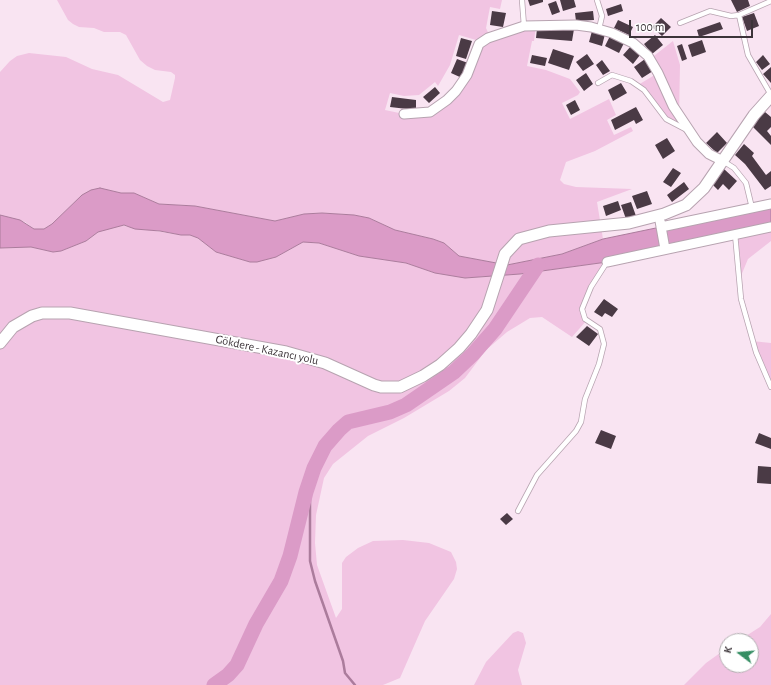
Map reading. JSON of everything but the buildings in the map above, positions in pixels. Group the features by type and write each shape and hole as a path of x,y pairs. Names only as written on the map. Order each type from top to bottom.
{"street":[{"path":"404,114 422,114 438,107 462,84 471,68 479,44 488,38 524,26 576,25 599,29 633,43 648,56 659,75 673,106 688,130 703,149 723,161"},
{"name":"Gökdere - Kazancı yolu","path":"0,343 13,327 32,316 42,313 70,313 286,352 325,362 374,385 386,388 400,387 411,383 440,365 471,334 487,310 505,254 519,239 549,230 629,223 675,210 693,200 704,188 754,115 771,96"},
{"path":"662,229 771,204"},
{"path":"659,215 664,247"},
{"path":"607,262 664,247 771,227"}],"lane":[{"path":"522,0 524,26"},
{"path":"597,0 602,16 599,29"},
{"path":"680,23 710,11 731,16 739,15 771,1"},
{"path":"739,15 748,55 771,96"},
{"path":"598,83 612,75 631,81 644,90 666,119 688,130"},
{"path":"723,161 734,168 746,183 752,208"},
{"path":"735,234 741,299 756,352 771,387"},
{"path":"518,511 538,475 576,431 581,422 585,399 599,364 604,344 600,329 585,319 582,310 591,288 607,262"}],"shaded area":[{"path":"57,0 502,0 500,9 490,7 486,28 490,37 536,25 534,41 532,41 527,66 546,70 570,79 580,92 578,95 562,103 570,119 609,99 616,115 607,120 614,135 631,127 633,131 595,151 566,162 560,180 564,184 576,187 632,189 597,202 603,239 562,254 507,265 459,256 444,243 395,230 369,218 354,215 322,213 304,214 275,221 196,206 159,204 134,193 121,193 108,190 82,195 52,224 44,229 34,229 25,222 0,215 0,72 10,61 17,56 29,53 66,57 92,69 118,75 163,102 170,100 175,78 175,75 171,72 155,70 140,60 126,35 120,32 104,32 94,28 79,27 68,20","holes":["459,35 476,40 479,44 456,91 422,114 404,114 385,110 390,93 404,96 419,95 435,82 438,86 450,65"]},
{"path":"673,41 680,65 679,117 688,130 673,124 638,85 658,73 650,59"},
{"path":"100,188 121,193 134,193 159,204 195,206 275,221 304,214 322,213 354,215 369,218 395,230 444,243 459,256 507,265 562,254 603,239 771,204 771,227 607,262 520,274 465,278 435,273 406,263 359,256 319,243 303,242 276,257 257,262 250,262 216,252 198,238 190,235 135,229 124,225 98,232 86,241 61,251 53,252 31,247 0,248 0,215 20,220 34,229 44,229 52,224 82,195 91,190"},
{"path":"118,225 181,235 190,235 198,238 216,252 250,262 276,257 303,242 319,243 359,256 406,263 435,273 465,278 520,274 607,262 582,309 587,320 572,337 542,317 530,318 507,332 486,350 465,378 449,391 404,418 368,436 333,464 324,478 316,515 315,543 317,565 336,618 342,609 342,563 346,557 358,548 373,541 403,540 429,543 451,552 456,562 457,569 454,579 425,621 400,678 383,685 0,685 0,248 31,247 53,252 61,251 86,241 98,232"},
{"path":"771,227 771,241 748,259 738,283 735,234"},
{"path":"752,341 771,343 771,387"},
{"path":"771,614 771,685 684,685 706,663 719,654 719,673 759,673 759,633 751,633 760,627"},
{"path":"518,631 523,633 526,643 518,670 522,685 474,685 486,662 513,633"}],"waterway":[{"path":"214,685 228,675 237,665 256,624 281,581 290,556 306,492 314,468 325,446 348,422 390,412 406,405 454,372 473,354 495,329 538,265"},
{"path":"314,468 310,497 310,561 315,581 343,661 345,673 355,685"}]}
